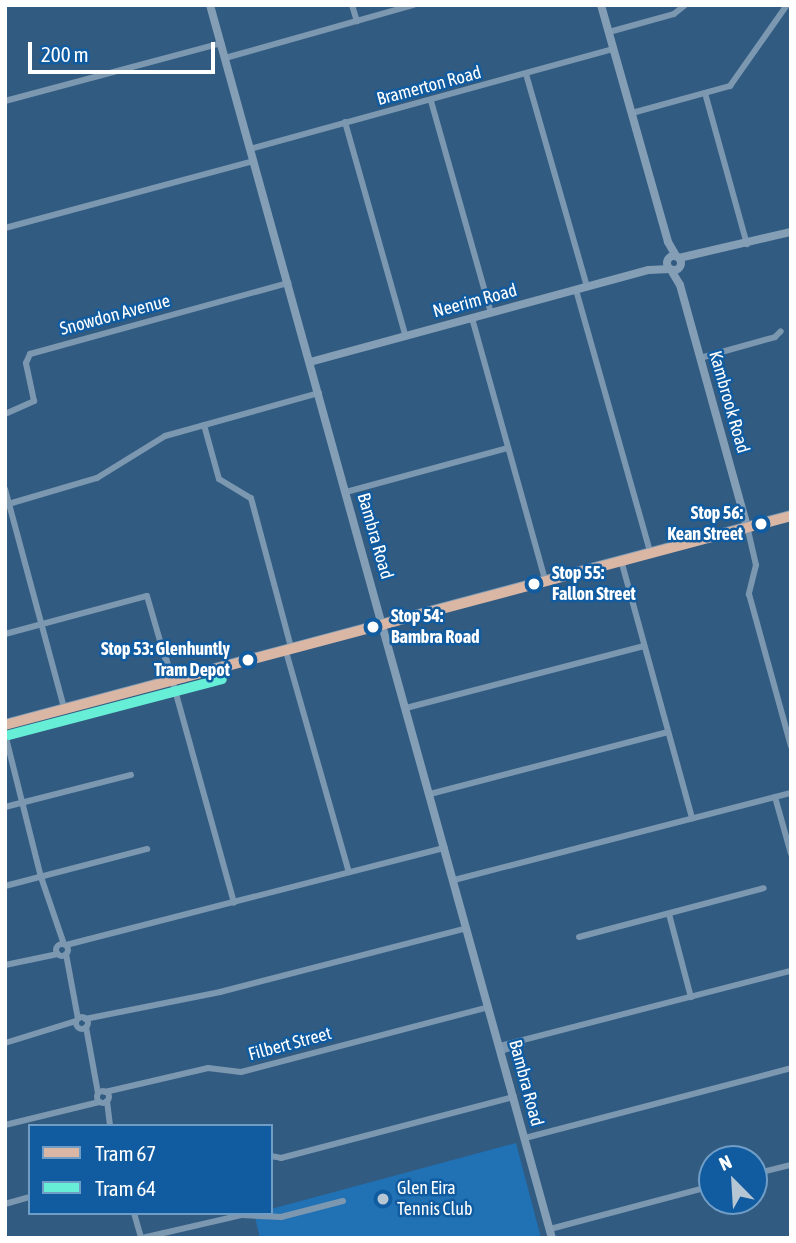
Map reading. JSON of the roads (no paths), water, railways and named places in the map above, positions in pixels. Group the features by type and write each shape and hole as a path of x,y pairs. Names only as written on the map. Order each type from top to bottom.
{"street":[{"name":"Bambra Road","path":"210,5 551,1233"},
{"path":"352,5 357,21"},
{"path":"225,58 414,5"},
{"path":"601,5 674,263"},
{"path":"609,32 674,14 685,5"},
{"path":"632,114 730,86 787,5"},
{"path":"5,101 220,43"},
{"name":"Bramerton Road","path":"250,149 614,49"},
{"path":"526,74 587,287"},
{"path":"705,93 747,244"},
{"path":"431,101 491,313"},
{"path":"345,122 406,337"},
{"path":"5,228 254,161"},
{"name":"Neerim Road","path":"310,362 791,232"},
{"name":"Kambrook Road","path":"674,263 747,526"},
{"name":"Snowdon Avenue","path":"5,414 34,401 26,363 30,354 288,283"},
{"path":"576,290 650,552"},
{"path":"472,318 545,580"},
{"path":"700,358 775,337 781,331"},
{"path":"7,504 97,478 165,436 319,393"},
{"path":"204,425 219,479 246,492 253,503 288,648 349,872"},
{"path":"346,492 508,448"},
{"path":"5,489 64,707"},
{"path":"5,723 791,514"},
{"path":"747,526 756,565 749,594 791,746"},
{"path":"621,560 692,818"},
{"path":"5,634 147,596 234,902"},
{"path":"406,708 644,646"},
{"path":"430,794 668,732"},
{"path":"5,734 6,750 109,1122"},
{"path":"5,807 131,775"},
{"path":"454,880 791,793"},
{"path":"775,797 791,853"},
{"path":"5,965 444,846"},
{"path":"5,886 147,849"},
{"path":"579,937 764,888"},
{"path":"669,914 691,997"},
{"path":"5,1043 178,997 220,992 466,925"},
{"path":"501,1049 791,971"},
{"name":"Filbert Street","path":"5,1125 208,1068 246,1071 488,1005"},
{"path":"525,1138 791,1068"},
{"path":"273,1156 281,1158 513,1095"},
{"path":"768,1171 791,1165"},
{"path":"551,1233 698,1190"},
{"path":"5,1204 28,1198"},
{"path":"135,1215 142,1238 164,1236 242,1215 277,1218 343,1201"}],"tram line":[{"name":"67","path":"5,725 791,516"},
{"path":"180,678 198,670"},
{"name":"64","path":"9,735 222,679"}],"place":[{"name":"Stop 56: Kean Street","path":"761,524"},
{"name":"Stop 55: Fallon Street","path":"534,584"},
{"name":"Stop 54: Bambra Road","path":"373,627"},
{"name":"Stop 53: Glenhuntly Tram Depot","path":"248,660"},
{"name":"Glen Eira Tennis Club","path":"383,1199"}]}
